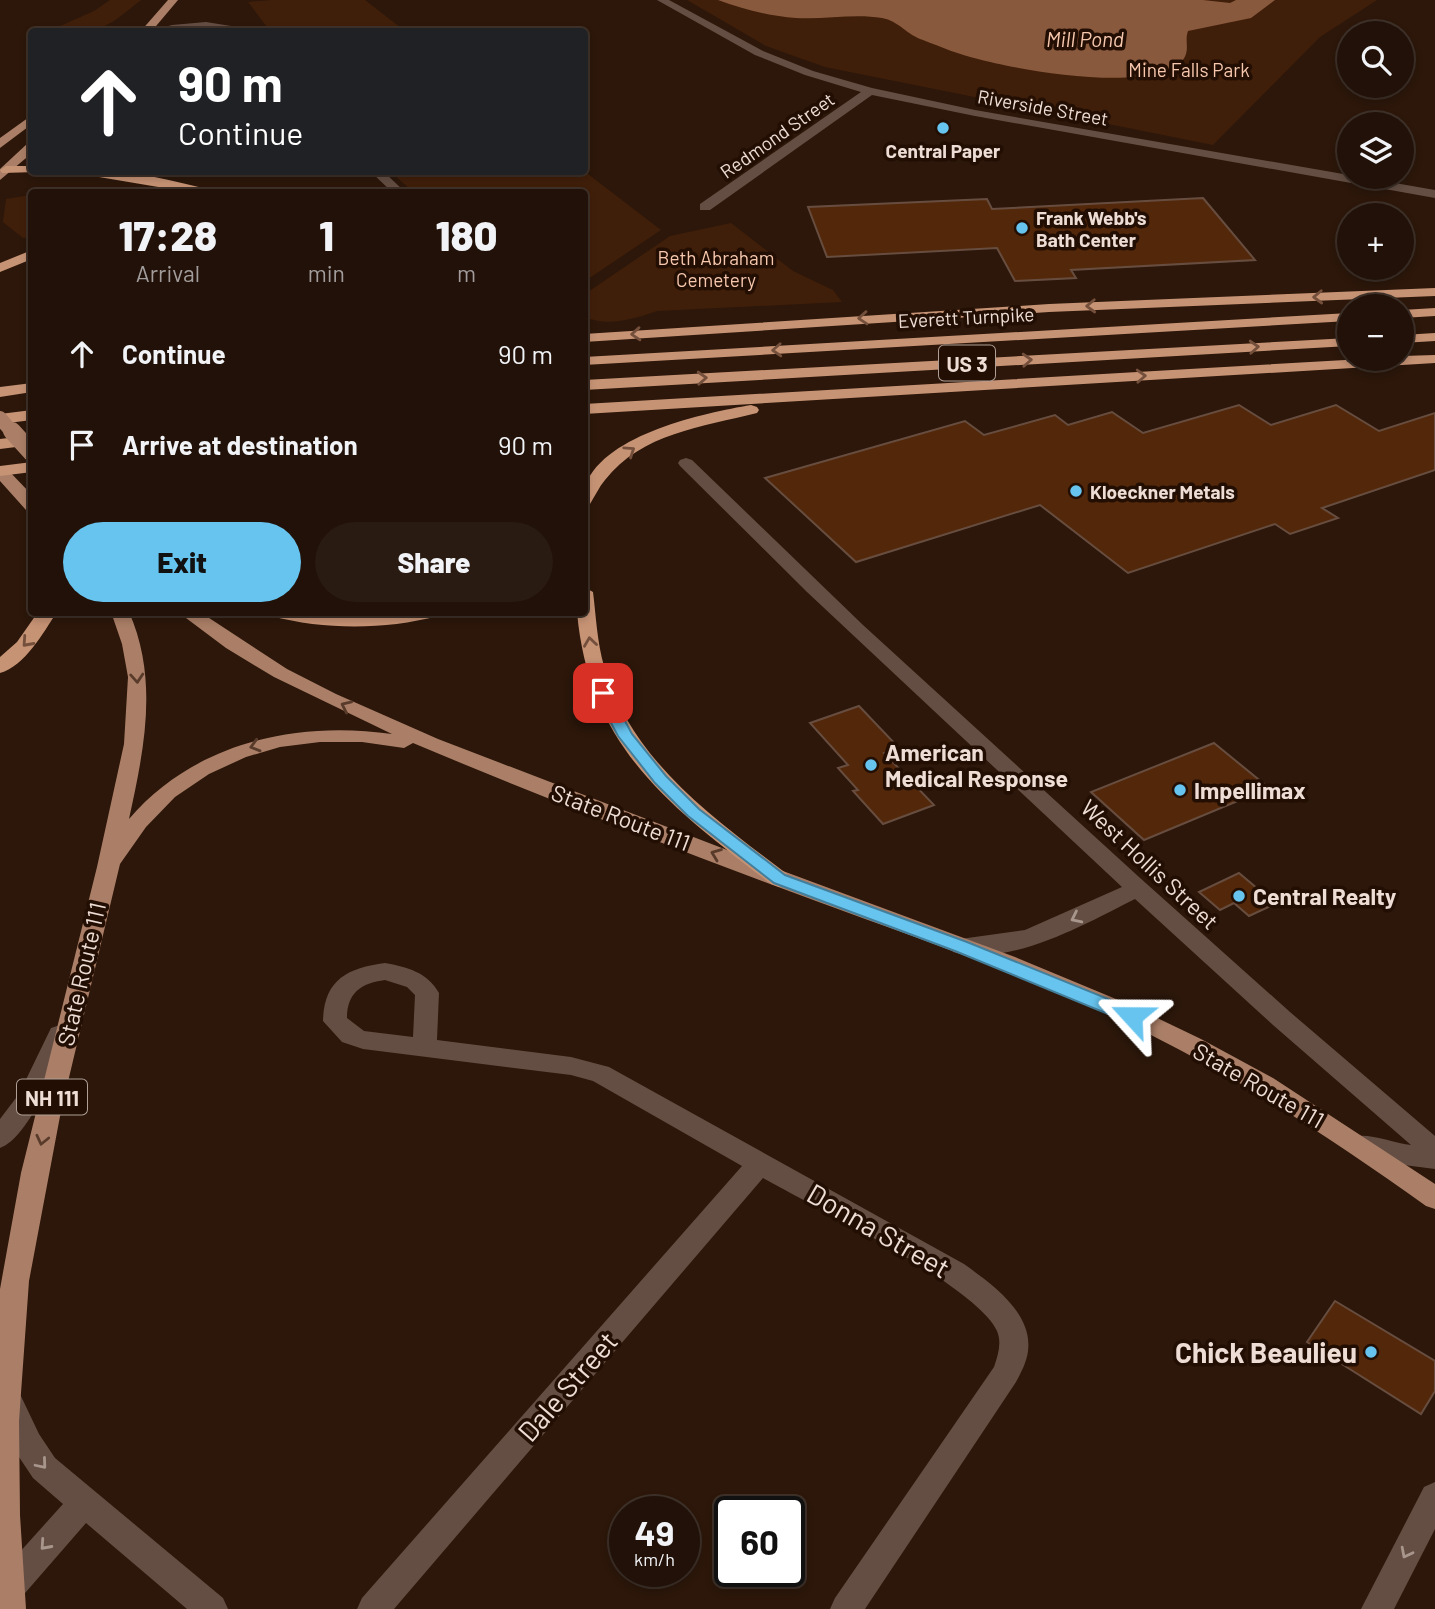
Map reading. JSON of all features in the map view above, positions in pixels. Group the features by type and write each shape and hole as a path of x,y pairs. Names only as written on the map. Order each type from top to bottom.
{"highway":[{"path":"2,173 28,170"},
{"path":"113,175 190,189"},
{"path":"158,175 196,189"},
{"path":"0,268 28,256"},
{"path":"588,337 1049,308 1435,292"},
{"path":"1414,313 1435,312"},
{"name":"Everett Turnpike","path":"588,361 1337,318"},
{"path":"1414,338 1435,337"},
{"name":"US 3","path":"588,385 1337,343"},
{"path":"588,409 1435,359"},
{"path":"588,494 602,473 626,452 666,431 706,418 761,409 1024,382"},
{"path":"0,392 28,388"},
{"path":"0,419 28,416"},
{"path":"0,444 28,440"},
{"path":"0,471 28,468"},
{"path":"0,667 32,638 46,616"},
{"path":"313,616 359,621 412,616"},
{"path":"588,616 596,673 608,705 625,736 651,769 694,813 779,879"}],"main road":[{"path":"149,28 173,0"},
{"path":"0,144 28,121"},
{"path":"2,173 28,150"},
{"path":"0,419 28,449"},
{"path":"0,471 28,502"},
{"name":"State Route 111","path":"9,1599 3,1482 4,1381 22,1234 131,760 139,702 136,665 121,616"},
{"name":"State Route 111","path":"193,616 246,653 305,687 381,723 779,879 961,946 1155,1027 1271,1090 1351,1140 1435,1198"},
{"path":"101,887 127,837 159,799 197,771 245,749 302,737 361,735 408,743 490,765"}],"street":[{"name":"Riverside Street","path":"662,0 759,53 809,73 870,90 988,115 1435,194"},
{"path":"164,12 171,20 229,28"},
{"path":"184,28 200,26"},
{"name":"Redmond Street","path":"705,207 870,90"},
{"path":"380,175 396,189"},
{"name":"West Hollis Street","path":"686,463 906,675 1322,1055 1435,1151"},
{"path":"961,946 994,946 1025,940 1138,888"},
{"path":"0,1138 22,1112 38,1085 79,983"},
{"name":"Donna Street","path":"425,1048 570,1066 600,1074 954,1272 988,1298 1007,1322 1014,1347 1006,1373 846,1609"},
{"path":"1351,1140 1388,1153 1435,1159"},
{"name":"Dale Street","path":"373,1609 760,1163"},
{"path":"4,1381 13,1414 35,1458 53,1478 212,1609"},
{"path":"1377,1609 1435,1497"},
{"path":"9,1599 84,1503"}],"green space":[{"path":"110,0 141,0 108,25 99,28 56,28 94,11"},
{"path":"365,0 401,28 266,28 248,2"},
{"name":"Mine Falls Park","path":"687,0 1377,0 1345,21 1337,21 1337,26 1320,37 1213,145 825,67 766,46"},
{"path":"588,174 661,230 588,279 588,189 410,189 394,175"},
{"path":"28,195 28,237 23,238 3,222 6,199"},
{"name":"Beth Abraham Cemetery","path":"731,223 793,271 833,290 842,302 657,311 611,322 588,318 588,292 670,236"}],"water":[{"name":"Mill Pond","path":"718,0 1203,0 1230,3 1236,0 1275,0 1251,18 1188,31 1185,57 1166,71 1115,78 1052,73 997,64 950,51 917,38 882,18 786,17 756,12"}],"building":[{"name":"Frank Webb's Bath Center","path":"1203,198 1255,260 1071,270 1076,278 1015,281 997,248 827,257 808,207 987,199 992,209"},
{"name":"Kloeckner Metals","path":"1239,405 1271,425 1336,405 1379,431 1435,413 1435,470 1322,508 1338,518 1290,534 1275,524 1128,573 1040,505 856,562 765,478 965,421 984,435 1055,415 1068,425 1112,412 1143,433"},
{"name":"American Medical Response","path":"859,706 899,748 884,753 934,805 883,824 853,791 858,790 838,768 848,765 810,723"},
{"name":"Impellimax","path":"1214,743 1269,788 1144,840 1091,792"},
{"name":"Central Realty","path":"1239,873 1275,904 1249,916 1234,903 1220,910 1199,892"},
{"name":"Chick Beaulieu","path":"1335,1301 1435,1361 1435,1391 1421,1414 1307,1342"}],"place":[{"name":"Central Paper","path":"943,128"},
{"name":"Frank Webb's Bath Center","path":"1022,228"},
{"name":"Kloeckner Metals","path":"1076,491"},
{"name":"American Medical Response","path":"871,765"},
{"name":"Impellimax","path":"1180,790"},
{"name":"Central Realty","path":"1239,896"},
{"name":"Chick Beaulieu","path":"1371,1352"}],"route":[{"path":"603,693 625,736 660,780 694,813 779,879 961,946 1132,1016"}]}
